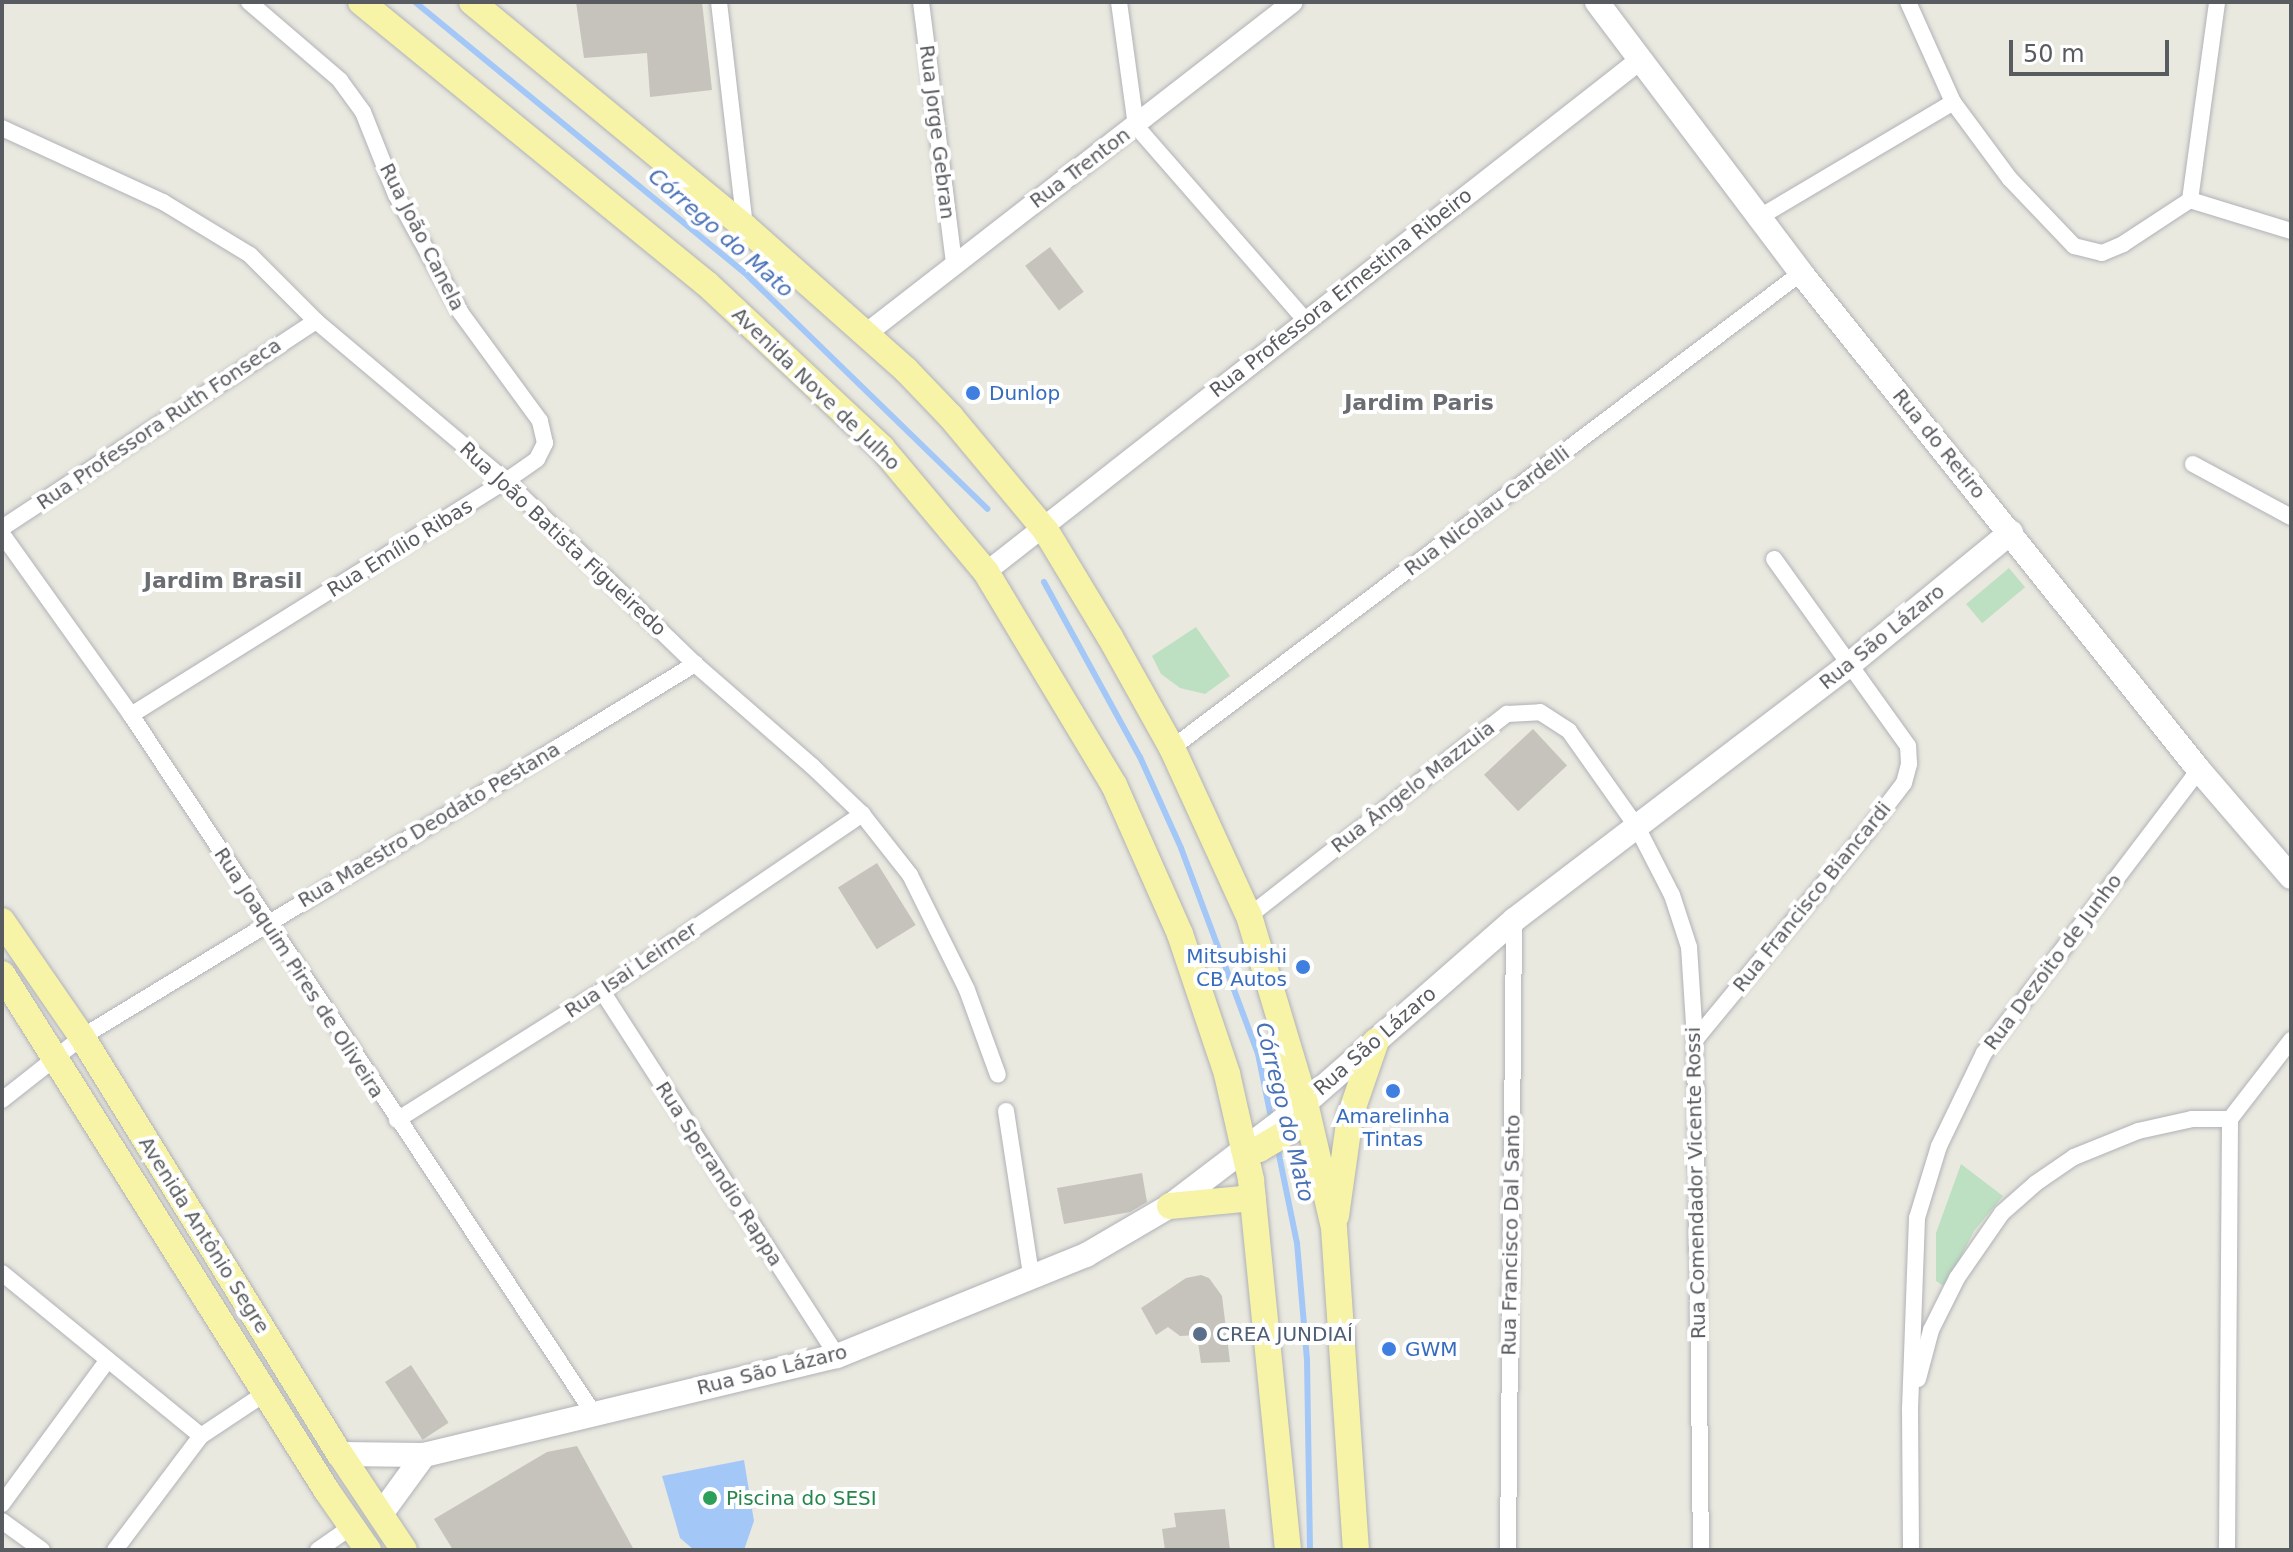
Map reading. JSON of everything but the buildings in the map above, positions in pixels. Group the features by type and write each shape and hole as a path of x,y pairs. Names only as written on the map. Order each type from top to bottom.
{"main road":[{"name":"Avenida Nove de Julho","path":"361,2 707,284 882,448 994,565 1114,785 1180,934 1252,1146 1253,1198 1288,1550"},
{"path":"472,2 745,227 867,333 951,417 1037,532 1172,748 1249,916 1298,1117 1334,1228"},
{"name":"Rua do Retiro","path":"1597,2 1801,273 2199,770 2291,877"},
{"name":"Rua São Lázaro","path":"1298,1117 1376,1041 1514,920 1850,664 2011,532"},
{"name":"Avenida Antônio Segre","path":"2,921 82,1037 340,1454 404,1550"},
{"name":"Avenida Antônio Segre","path":"2,974 327,1491 368,1550"},
{"path":"1356,1550 1334,1228 1350,1116 1376,1041"},
{"path":"1252,1146 1298,1117"},
{"name":"Rua São Lázaro","path":"340,1454 424,1455 837,1356 1032,1280 1086,1255 1170,1206 1252,1146"},
{"path":"1170,1206 1253,1198"},
{"path":"327,1491 356,1512 381,1514 424,1455"}],"street":[{"name":"Rua João Canela","path":"249,2 340,80 363,112 396,195 461,313 540,421 545,443 537,459 506,481"},
{"path":"719,2 745,227"},
{"name":"Rua Jorge Gebran","path":"921,2 954,263"},
{"path":"1119,2 1136,126 1305,320"},
{"name":"Rua Trenton","path":"867,333 1293,2"},
{"path":"1908,2 1953,102 2010,179 2074,246 2102,253 2113,249 2190,200 2291,231"},
{"path":"2190,200 2217,2"},
{"name":"Rua Professora Ernestina Ribeiro","path":"994,565 1640,60"},
{"path":"1758,218 1953,102"},
{"name":"Rua João Batista Figueiredo","path":"2,128 163,202 250,255 316,321 506,481 695,664 862,814 910,875 967,990 998,1075"},
{"name":"Rua Nicolau Cardelli","path":"1172,748 1801,273"},
{"name":"Rua Professora Ruth Fonseca","path":"2,531 316,321"},
{"path":"2193,464 2291,517"},
{"name":"Rua Emílio Ribas","path":"131,715 506,481"},
{"name":"Rua Joaquim Pires de Oliveira","path":"2,531 131,715 266,924 594,1414"},
{"path":"1774,559 1850,664"},
{"name":"Rua Maestro Deodato Pestana","path":"2,1100 82,1037 695,664"},
{"name":"Rua Francisco Biancardi","path":"1695,1040 1904,783 1909,764 1908,746 1850,664"},
{"name":"Rua Ângelo Mazzuia","path":"1249,916 1507,714 1540,712 1569,731 1637,827"},
{"name":"Rua Dezoito de Junho","path":"1911,1550 1910,1409 1917,1218 1939,1146 1984,1053 2199,770"},
{"name":"Rua Isai Leirner","path":"397,1120 602,991 862,814"},
{"name":"Rua Comendador Vicente Rossi","path":"1637,827 1672,895 1689,947 1695,1040 1701,1550"},
{"name":"Rua Francisco Dal Santo","path":"1508,1550 1514,920"},
{"name":"Rua Sperandio Rappa","path":"602,991 837,1356"},
{"path":"2227,1550 2230,1119 2291,1040"},
{"path":"1006,1111 1032,1280"},
{"path":"1910,1409 1931,1330 1957,1278 2002,1213 2036,1183 2074,1157 2138,1131 2192,1119 2230,1119"},
{"path":"2,1273 201,1436"},
{"path":"2,1504 107,1361"},
{"path":"115,1550 201,1436 267,1392"},
{"path":"2,1521 42,1550"},
{"path":"318,1550 351,1527"}],"green space":[{"path":"2009,568 2025,587 1982,623 1966,604"},
{"path":"1196,627 1230,676 1205,694 1180,688 1161,674 1152,656"},
{"path":"1961,1164 2003,1196 1974,1231 1947,1284 1942,1285 1936,1281 1936,1233"}],"water":[{"name":"Piscina do SESI","path":"744,1460 754,1521 744,1550 694,1550 680,1538 662,1476"}],"waterway":[{"name":"Córrego do Mato","path":"415,2 748,276 988,509"},
{"name":"Córrego do Mato","path":"1044,582 1140,757 1181,848 1258,1054 1272,1122"},
{"name":"Córrego do Mato","path":"1277,1145 1297,1243 1307,1359 1310,1550"}],"place":[{"name":"Dunlop","path":"973,393"},
{"name":"Mitsubishi CB Autos","path":"1303,967"},
{"name":"Amarelinha Tintas","path":"1393,1091"},
{"name":"CREA JUNDIAÍ","path":"1200,1334"},
{"name":"GWM","path":"1389,1349"},
{"name":"Piscina do SESI","path":"710,1498"}],"district":[{"name":"Jardim Paris","path":"1419,403"},
{"name":"Jardim Brasil","path":"223,581"}]}
